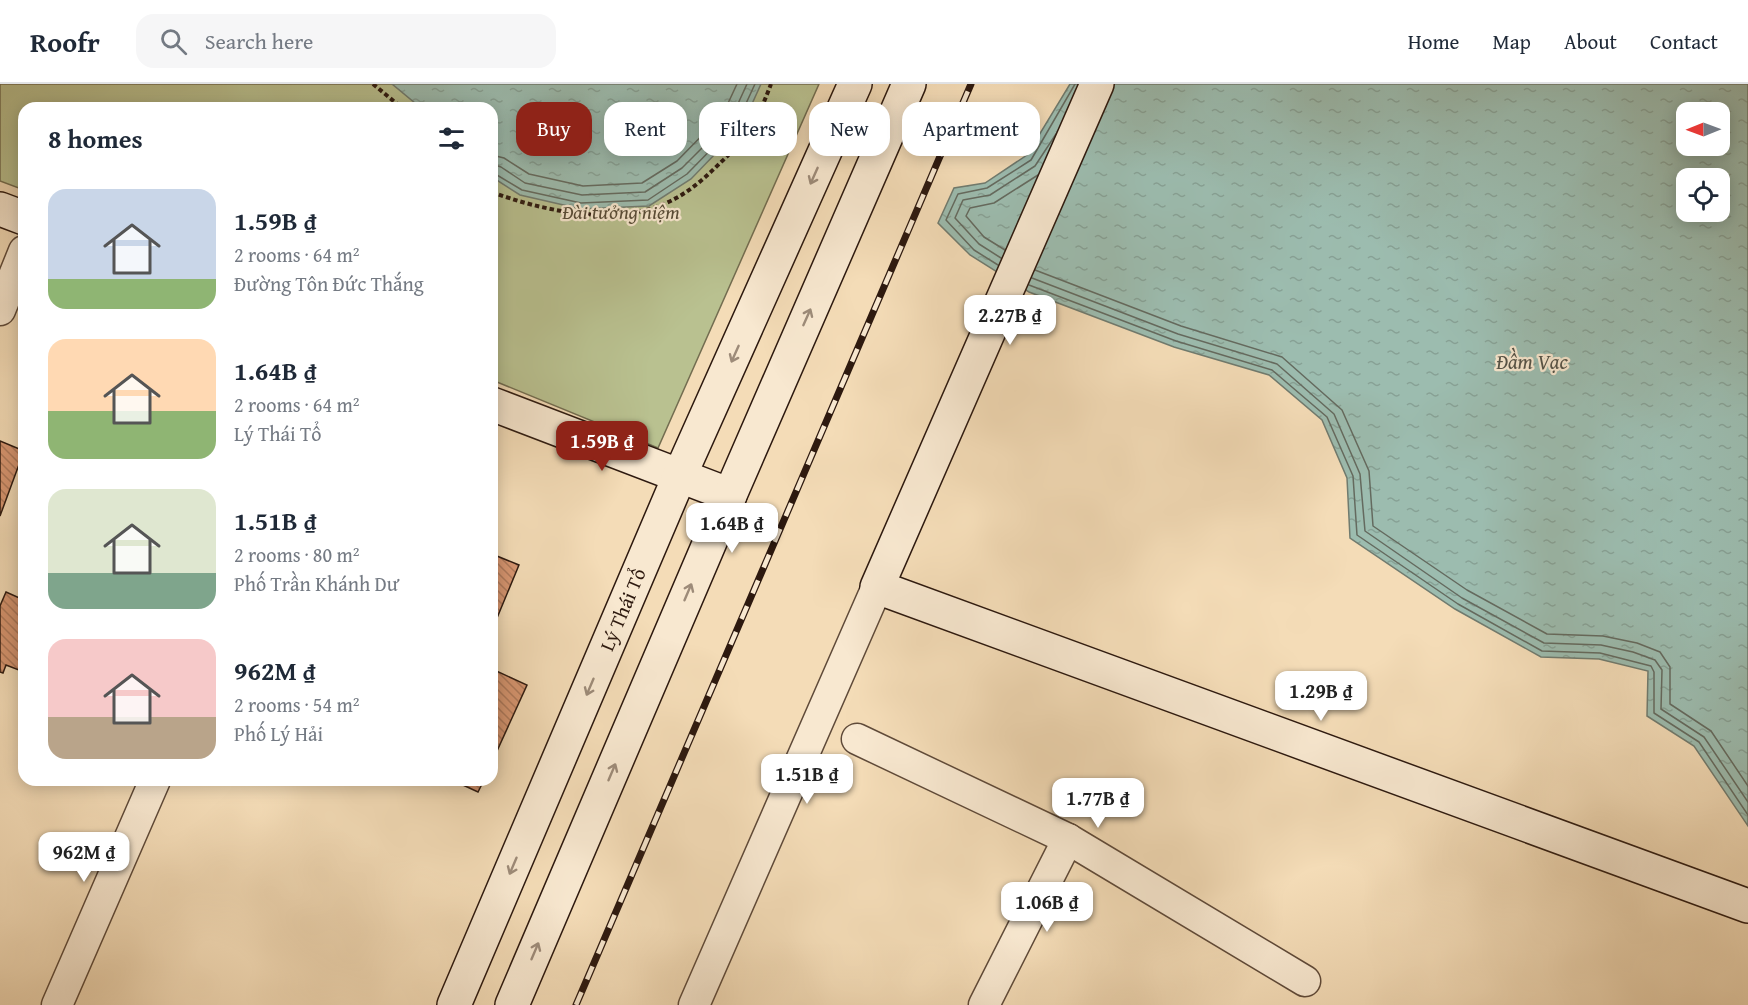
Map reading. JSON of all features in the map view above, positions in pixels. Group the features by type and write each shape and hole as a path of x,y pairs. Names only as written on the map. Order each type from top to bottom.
{"main road":[{"name":"Lý Thái Tổ","path":"454,1005 680,475 855,84"},
{"path":"512,1005 909,84"},
{"path":"1097,84 877,587 1748,906"},
{"path":"0,209 18,216"},
{"path":"498,406 730,495"}],"street":[{"path":"0,310 18,266"},
{"path":"694,1005 877,587"},
{"path":"857,739 1068,839 1305,981"},
{"path":"57,1005 151,786"},
{"path":"984,1005 1068,839"}],"path":[{"path":"373,84 395,102"},
{"path":"498,194 541,208 563,211 617,213 658,206 697,185 736,148 754,123 771,84"}],"green space":[{"name":"Đài tưởng niệm","path":"0,84 819,84 809,102 797,134 797,102 699,102 699,156 787,156 658,448 498,382 498,102 18,102 18,188 0,181"}],"water":[{"path":"392,84 761,84 753,102 699,102 699,156 713,156 691,179 649,206 581,209 520,195 498,181 498,102 414,102"},
{"name":"Đầm Vạc","path":"1070,84 1748,84 1748,826 1694,746 1647,716 1648,671 1599,659 1541,657 1455,609 1350,538 1347,478 1322,420 1269,375 1174,347 1029,292 970,255 938,223 954,188 985,183 1026,156 1040,156 1040,134"}],"building":[{"path":"0,441 18,448 18,467 0,516"},
{"path":"498,556 519,565 498,616"},
{"path":"6,592 18,597 18,670 6,665 3,673 0,672 0,606"},
{"path":"498,672 527,685 498,749"},
{"path":"465,786 481,786 478,792"}],"railway":[{"path":"576,1005 971,84"}]}
